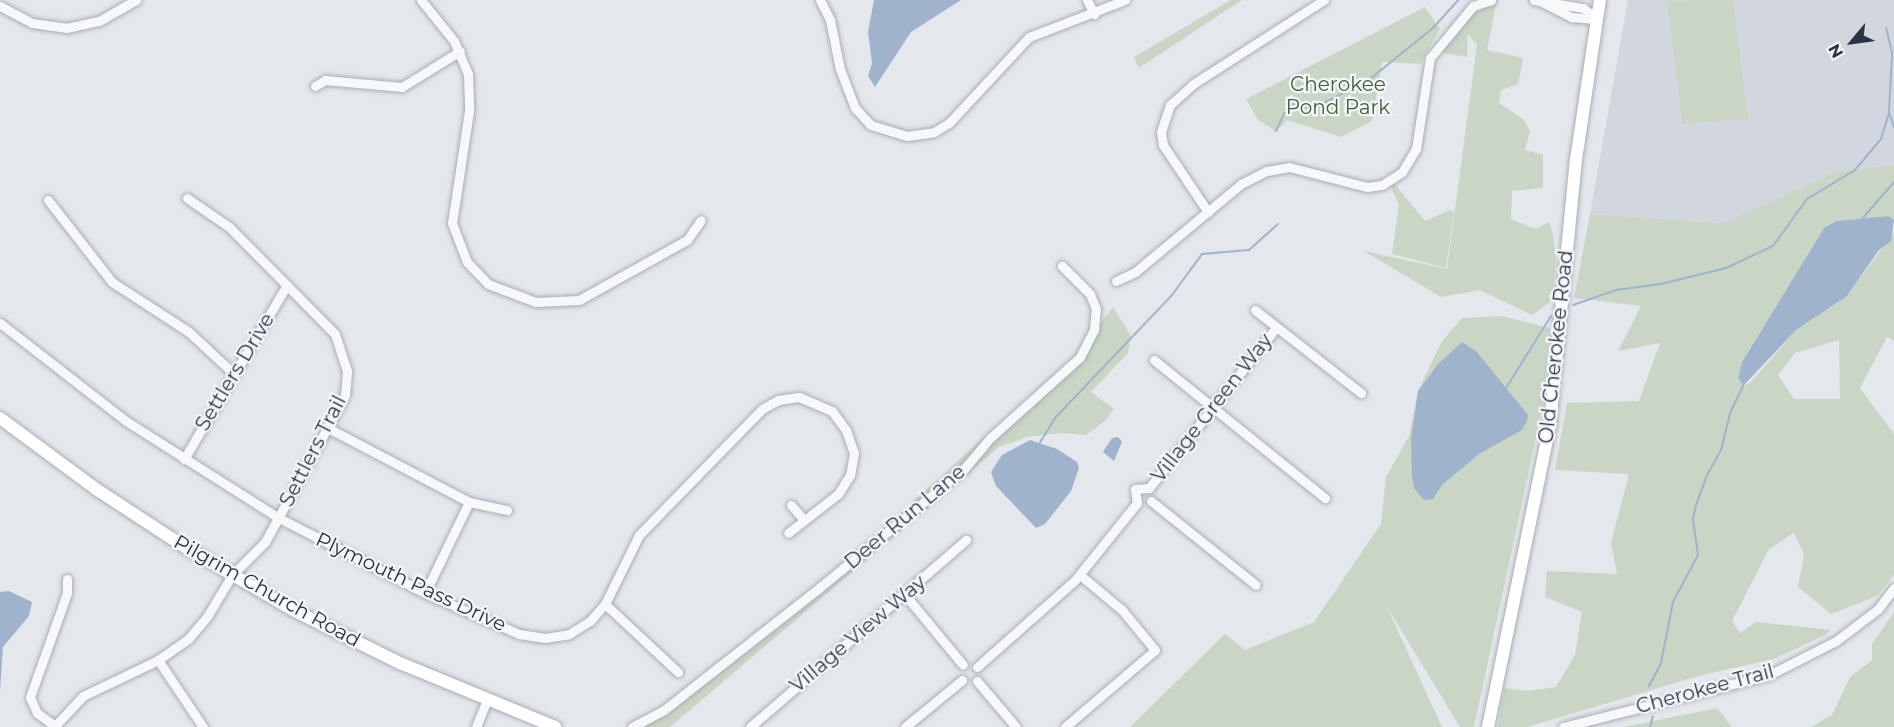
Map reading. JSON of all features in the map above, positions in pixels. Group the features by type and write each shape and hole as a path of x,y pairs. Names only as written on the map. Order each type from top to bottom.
{"street":[{"path":"0,6 32,23 66,28 99,21 136,0"},
{"path":"421,0 460,51 468,74 470,97 452,223 467,262 488,284 536,302 579,300 687,240 701,220"},
{"path":"820,0 830,20 840,69 855,108 871,125 908,136 934,132 950,123 1029,37 1053,25 1094,14 1125,0"},
{"path":"1087,0 1094,14"},
{"path":"1208,212 1163,145 1161,132 1170,105 1193,84 1324,0"},
{"path":"1116,281 1135,272 1241,184 1272,170 1288,167 1367,187 1382,185 1402,172 1416,148 1430,58 1473,6 1491,0"},
{"name":"Old Cherokee Road","path":"1488,727 1550,424 1576,160 1600,0"},
{"path":"1538,1 1583,8 1597,19"},
{"path":"315,86 325,80 402,87 460,51"},
{"name":"Settlers Trail","path":"54,726 83,696 158,660 189,638 208,615 232,575 254,555 279,519 345,394 347,371 344,352 335,334 230,227 187,198"},
{"path":"48,200 112,282 189,332 234,374"},
{"name":"Deer Run Lane","path":"632,727 664,710 828,581 963,469 989,439 1080,357 1094,330 1096,309 1090,294 1062,266"},
{"name":"Settlers Drive","path":"184,459 287,285"},
{"path":"1255,310 1361,393"},
{"name":"Plymouth Pass Drive","path":"0,323 126,421 279,519 425,593 519,634 545,639 569,633 590,621 605,604 639,535 762,409 778,400 799,397 832,411 846,430 854,453 850,475 838,494 788,533"},
{"name":"Village Green Way","path":"977,667 1050,606 1080,575 1137,503 1151,501 1149,488 1211,406 1276,328"},
{"path":"1154,360 1325,498"},
{"name":"Pilgrim Church Road","path":"0,418 96,489 232,575 374,650 555,727"},
{"path":"326,427 469,502 507,510"},
{"name":"Village Green Way","path":"1137,503 1135,489 1149,488"},
{"path":"1151,501 1256,585"},
{"path":"425,593 469,502"},
{"path":"791,505 804,520"},
{"name":"Village View Way","path":"750,727 906,596 966,540"},
{"path":"1065,727 1155,650 1122,610 1080,575"},
{"path":"54,726 37,713 30,697 67,593 67,579"},
{"name":"Cherokee Trail","path":"1563,727 1768,675 1836,640 1867,618 1894,588"},
{"path":"906,596 963,665 977,667 977,681 1016,727"},
{"path":"605,604 678,672"},
{"path":"158,660 203,727"},
{"path":"962,680 963,665"},
{"path":"905,727 962,680 977,681"},
{"path":"476,727 487,700"}],"shaded area":[{"path":"1628,0 1894,0 1894,165 1837,171 1724,223 1590,214"}],"green space":[{"path":"1231,0 1242,0 1139,68 1134,57"},
{"path":"1491,0 1497,0 1487,50 1523,58 1518,84 1501,90 1499,103 1523,119 1530,131 1525,150 1543,155 1543,188 1512,191 1511,219 1535,229 1549,222 1553,234 1556,260 1553,294 1550,302 1532,315 1480,290 1441,297 1364,251 1447,269 1477,45 1468,34 1467,57 1438,52 1461,18"},
{"path":"1733,0 1748,119 1683,124 1667,1"},
{"name":"Cherokee Pond Park","path":"1425,7 1440,29 1420,64 1382,62 1372,121 1341,137 1287,120 1276,131 1258,120 1246,99"},
{"path":"1894,165 1894,220 1888,216 1836,221 1824,228 1742,362 1738,378 1743,386 1751,382 1796,330 1847,296 1894,232 1894,341 1887,337 1860,388 1894,434 1894,575 1877,596 1831,614 1798,587 1804,554 1794,533 1769,549 1732,621 1740,633 1756,622 1831,630 1825,635 1774,659 1702,675 1527,727 1498,727 1504,688 1527,691 1556,687 1575,655 1582,612 1545,597 1547,571 1617,574 1611,543 1629,474 1555,470 1567,403 1639,401 1660,343 1618,351 1641,306 1574,298 1590,214 1724,223 1837,171","holes":["1839,340 1840,399 1794,399 1778,375 1795,353"]},
{"path":"1394,183 1425,221 1450,210 1454,213 1446,268 1392,254 1399,205 1390,185"},
{"path":"1113,307 1131,336 1128,353 1091,392 1114,409 1105,421 1086,435 1059,433 1027,437 999,447 670,727 644,727 692,693 861,549 982,439 1040,399"},
{"path":"1501,316 1550,328 1543,405 1474,727 1460,727 1386,605 1442,727 1130,727 1225,634 1245,650 1314,622 1381,524 1386,477 1409,436 1418,391 1442,341 1462,318"},
{"path":"1894,612 1894,727 1811,727 1832,715 1850,677 1872,660 1872,644"},
{"path":"1717,708 1732,727 1624,727"}],"water":[{"path":"874,0 961,0 911,32 875,87 868,76 872,63 868,32"},
{"path":"1888,216 1894,220 1891,241 1879,250 1847,296 1796,330 1743,386 1738,378 1742,362 1824,228 1836,221"},
{"path":"1462,342 1476,351 1528,415 1527,421 1522,430 1479,454 1442,485 1433,499 1424,500 1414,488 1412,476 1411,439 1418,391 1438,364"},
{"path":"1118,437 1122,442 1114,461 1103,452 1112,438"},
{"path":"1030,440 1057,449 1077,462 1079,468 1071,491 1045,524 1036,528 996,486 991,472 1002,455"},
{"path":"9,591 32,602 29,616 3,647 0,692 0,592"}],"waterway":[{"path":"1276,131 1289,103 1313,109 1370,79 1433,28 1458,0"},
{"path":"1573,305 1616,290 1661,284 1726,268 1773,246 1807,199 1855,170 1881,139 1889,113 1892,53 1886,28"},
{"path":"1889,113 1894,127"},
{"path":"1862,219 1894,182"},
{"path":"1039,444 1055,418 1172,295 1202,254 1249,250 1278,224"},
{"path":"1506,388 1551,316"},
{"path":"1649,686 1661,663 1673,602 1698,555 1693,518 1696,505 1706,477 1721,450 1730,413 1743,386"},
{"path":"1650,727 1653,716"}]}
